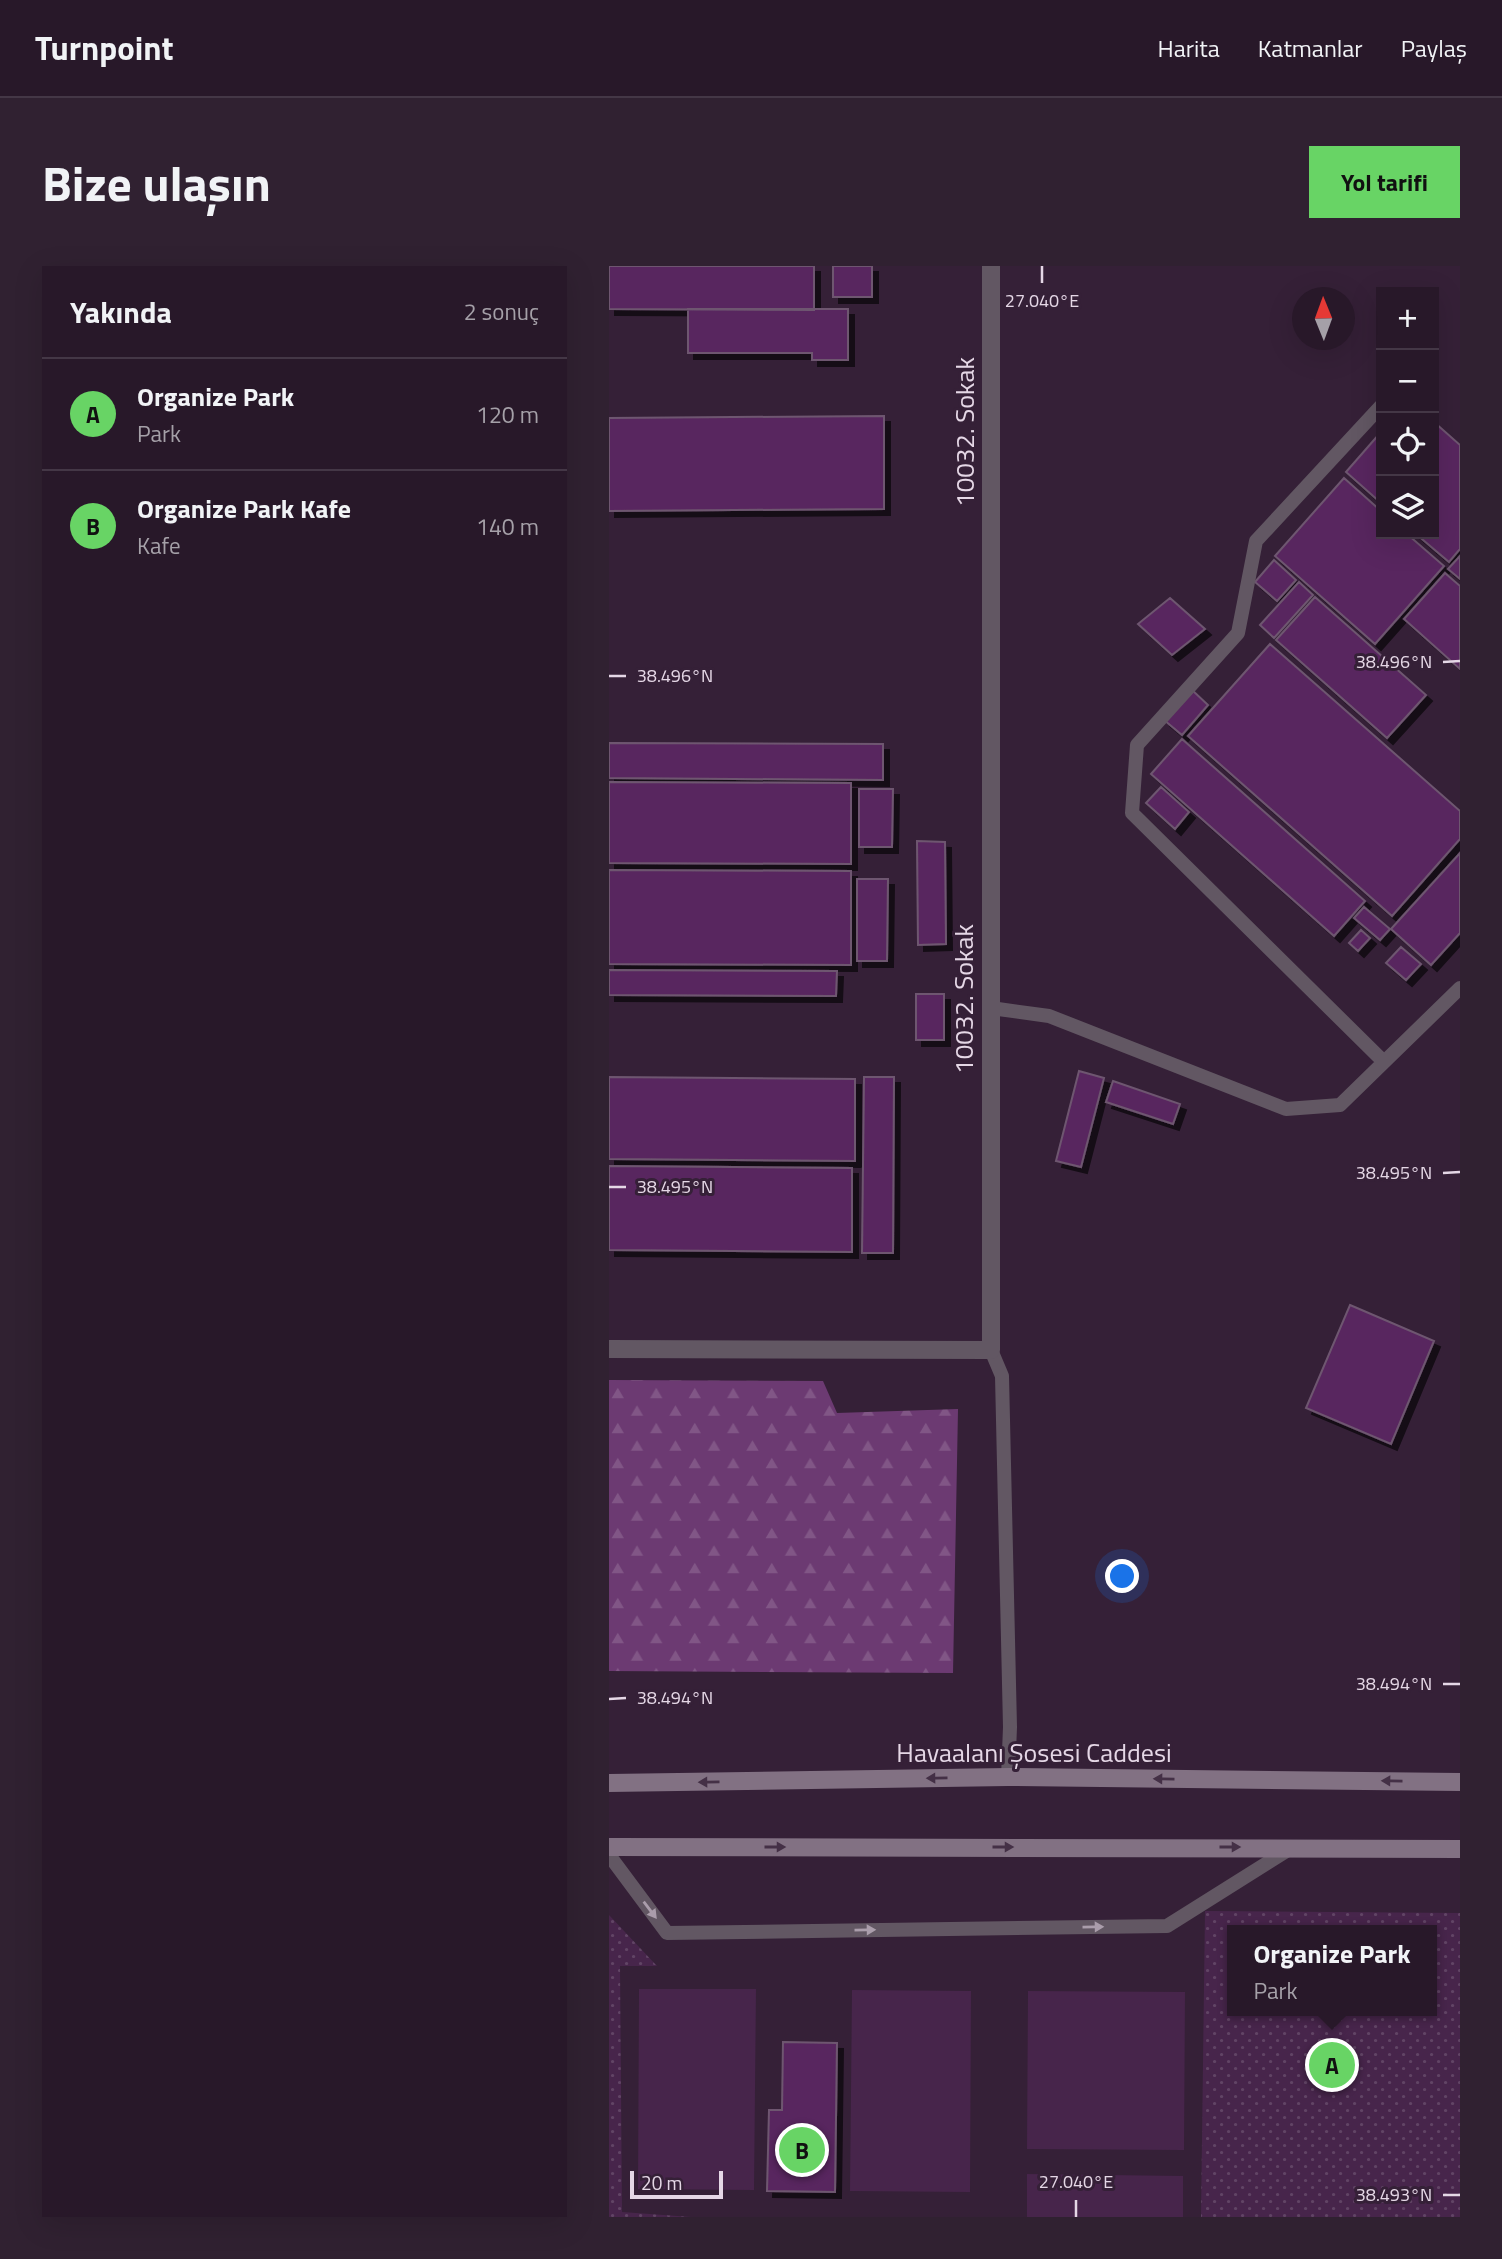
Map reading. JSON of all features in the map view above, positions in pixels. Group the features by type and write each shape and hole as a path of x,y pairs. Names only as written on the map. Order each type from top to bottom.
{"street":[{"name":"10032. Sokak","path":"991,266 991,1350"},
{"path":"609,1349 991,1350"},
{"name":"Havaalanı Şosesi Caddesi","path":"609,1783 1008,1777 1460,1782"},
{"path":"609,1847 1460,1849"}],"lane":[{"path":"1376,411 1256,541 1238,634 1137,745 1132,813 1384,1062"},
{"path":"991,1008 1049,1016 1286,1109 1339,1105 1460,988"},
{"path":"991,1350 1002,1376 1010,1727 1008,1777"},
{"path":"609,1855 667,1933 1167,1926 1292,1848"}],"shaded area":[{"path":"1205,1911 1460,1913 1460,2217 1201,2217"},
{"path":"609,1915 657,1966 620,1966 622,2212 691,2217 609,2217"},
{"path":"639,1989 756,1989 754,2190 638,2189"},
{"path":"852,1990 971,1991 970,2192 850,2191"},
{"path":"1028,1991 1185,1992 1184,2150 1027,2149"},
{"path":"1027,2174 1183,2176 1183,2217 1027,2217"}],"green space":[{"path":"609,1380 823,1381 837,1413 958,1409 953,1673 609,1671"}],"building":[{"path":"609,266 814,266 814,310 609,309"},
{"path":"833,266 872,266 872,297 833,297"},
{"path":"688,309 848,309 848,360 812,360 812,353 688,353"},
{"path":"884,416 884,509 609,511 609,418"},
{"path":"1439,426 1460,445 1460,549 1449,562 1422,539 1439,539"},
{"path":"1376,438 1376,499 1346,472"},
{"path":"1344,478 1376,507 1376,539 1413,539 1444,566 1375,644 1275,556"},
{"path":"1460,556 1460,579 1448,569"},
{"path":"1274,560 1296,580 1277,601 1255,582"},
{"path":"1445,573 1460,586 1460,669 1404,619"},
{"path":"1299,582 1313,595 1274,638 1260,625"},
{"path":"1315,597 1426,695 1387,738 1276,640"},
{"path":"1170,598 1205,629 1172,655 1138,624"},
{"path":"1270,644 1460,811 1460,839 1392,916 1188,736"},
{"path":"1191,689 1208,705 1182,735 1164,720"},
{"path":"1182,739 1365,901 1334,936 1151,774"},
{"path":"609,743 883,744 883,780 609,778"},
{"path":"609,782 851,783 851,864 609,863"},
{"path":"1161,787 1189,812 1175,829 1146,803"},
{"path":"859,789 893,789 892,847 859,847"},
{"path":"917,841 945,842 946,944 918,945"},
{"path":"1460,853 1460,933 1431,965 1391,929"},
{"path":"609,870 851,871 851,965 609,964"},
{"path":"857,879 888,879 887,961 857,961"},
{"path":"1364,907 1390,929 1380,940 1354,918"},
{"path":"1361,930 1370,938 1358,951 1349,943"},
{"path":"1401,947 1421,964 1406,980 1386,963"},
{"path":"609,970 837,971 836,996 609,995"},
{"path":"916,994 944,994 944,1040 916,1040"},
{"path":"1079,1071 1104,1078 1081,1167 1056,1161"},
{"path":"609,1077 855,1079 855,1161 609,1159"},
{"path":"864,1077 894,1077 893,1253 862,1253"},
{"path":"1113,1081 1180,1104 1173,1124 1106,1102"},
{"path":"609,1166 852,1168 852,1252 609,1250"},
{"path":"1350,1305 1434,1341 1391,1444 1306,1408"},
{"path":"783,2042 837,2043 835,2192 767,2191 769,2110 782,2110"}],"place":[{"name":"Organize Park","path":"1332,2065"},
{"name":"Organize Park Kafe","path":"802,2150"}]}
